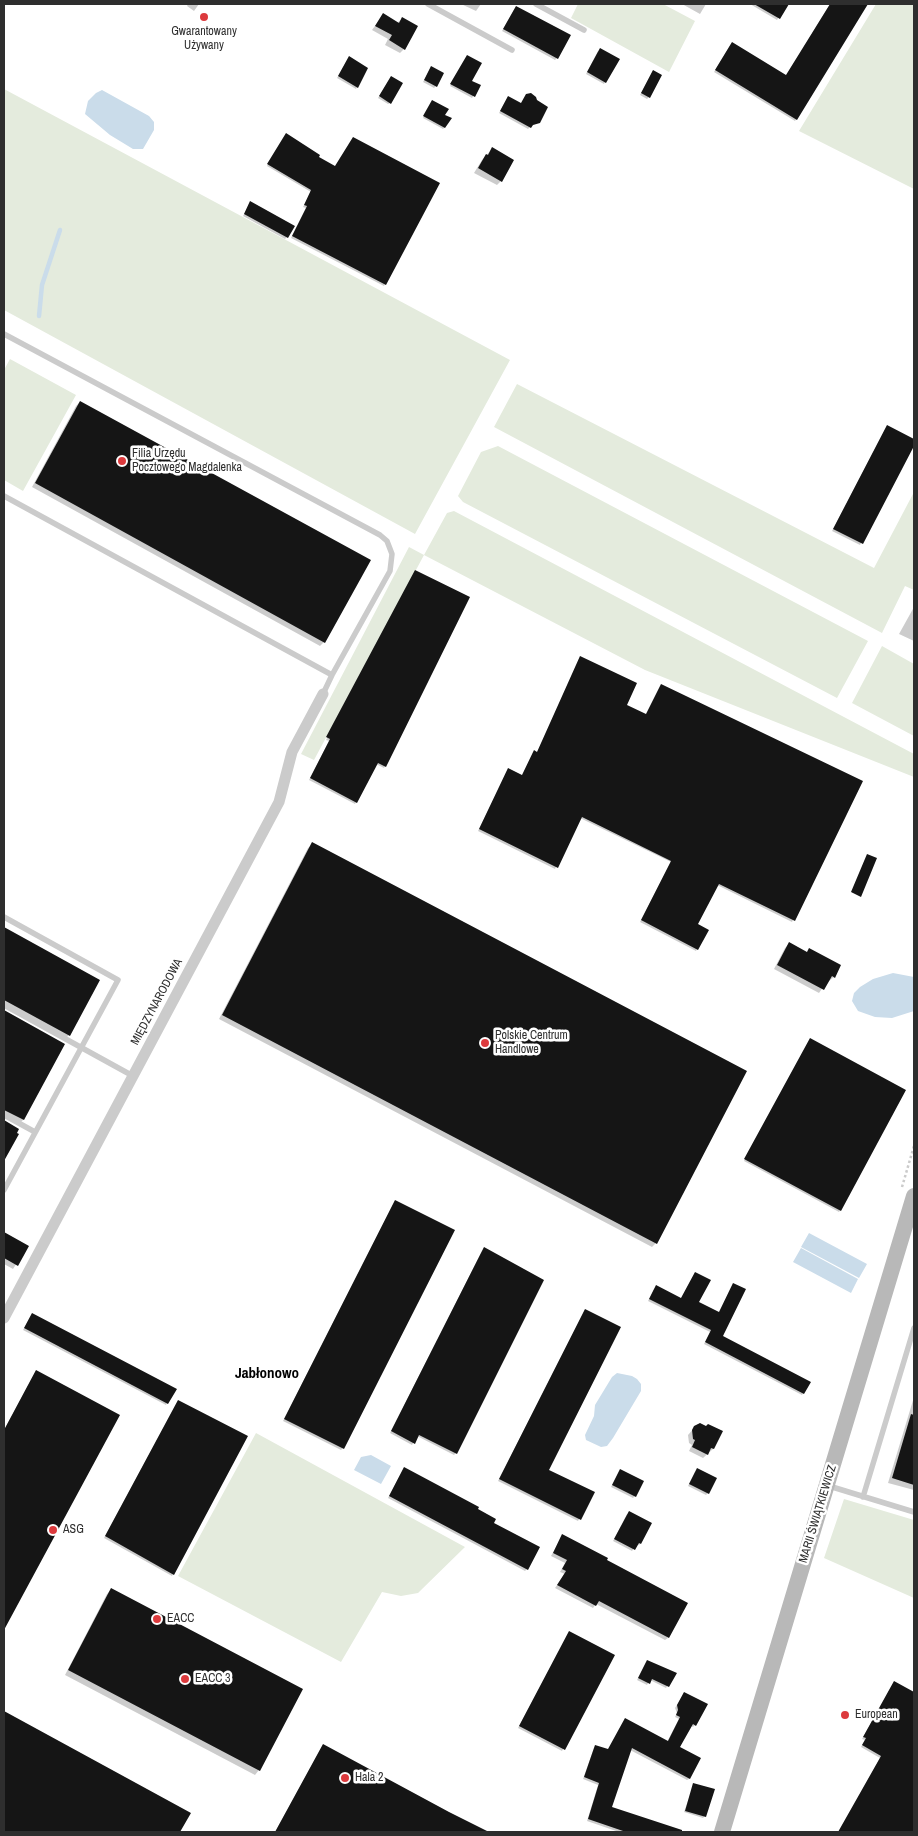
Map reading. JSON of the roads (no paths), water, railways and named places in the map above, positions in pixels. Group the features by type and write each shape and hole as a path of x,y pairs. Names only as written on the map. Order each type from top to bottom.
{"street":[{"name":"MIĘDZYNARODOWA","path":"4,1318 279,802 292,752 323,694"},
{"name":"MARII ŚWIĄTKIEWICZ","path":"722,1832 914,1196"}],"lane":[{"path":"428,4 512,50"},
{"path":"536,4 584,30"},
{"path":"4,334 371,530 387,541 392,554 390,570 323,694"},
{"path":"4,496 332,676"},
{"path":"4,917 118,980 4,1190"},
{"path":"4,1005 133,1076"},
{"path":"4,1115 35,1132"},
{"path":"863,1497 914,1328"},
{"path":"827,1486 914,1512"}],"water":[{"path":"102,90 149,116 154,122 154,130 143,149 133,149 110,135 85,114 88,101"},
{"path":"893,973 914,977 914,1011 892,1018 875,1017 858,1011 852,1001 854,993 873,979"},
{"path":"809,1233 867,1264 859,1278 801,1247"},
{"path":"801,1248 858,1279 851,1293 793,1262"},
{"path":"617,1373 637,1379 641,1384 641,1391 613,1438 607,1446 601,1447 586,1440 585,1435 594,1416 595,1405 612,1377"},
{"path":"371,1455 391,1466 381,1484 354,1470 361,1457"}],"waterway":[{"path":"39,316 42,285 60,230"}],"place":[{"name":"Gwarantowany Używany","path":"204,17"},
{"name":"Filia Urzędu Pocztowego Magdalenka","path":"122,461"},
{"name":"Polskie Centrum Handlowe","path":"485,1043"},
{"name":"ASG","path":"53,1530"},
{"name":"EACC","path":"157,1619"},
{"name":"EACC 3","path":"185,1679"},
{"name":"European","path":"845,1715"},
{"name":"Hala 2","path":"345,1778"}],"district":[{"name":"Jabłonowo","path":"267,1374"}]}
